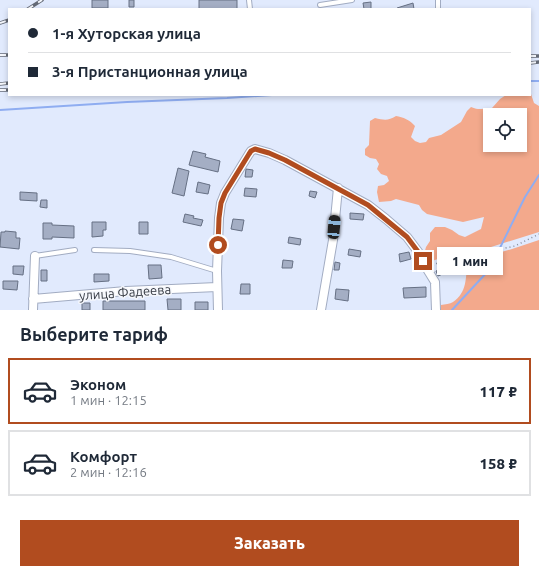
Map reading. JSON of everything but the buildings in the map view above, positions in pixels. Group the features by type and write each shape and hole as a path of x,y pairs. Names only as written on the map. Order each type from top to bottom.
{"street":[{"path":"218,310 217,271 221,203 225,193 249,154 255,149 285,160 368,205 407,237 419,253 435,282 436,310"},
{"path":"321,310 333,240 338,188"},
{"path":"33,310 35,256"},
{"name":"улица Фадеева","path":"33,299 126,291 217,287"}],"lane":[{"path":"320,5 352,0"},
{"path":"35,256 75,250"},
{"path":"94,250 130,251 171,257 217,271"}],"path":[{"path":"428,269 445,258 465,257 515,246 539,234"}],"shaded area":[{"path":"531,94 534,103 539,106 539,232 472,253 453,254 432,261 424,254 430,241 430,233 435,227 445,227 465,237 481,229 484,217 463,222 427,214 419,205 396,199 379,202 377,192 378,186 384,185 389,181 387,176 381,174 377,169 379,164 376,159 365,155 365,149 369,145 370,121 375,118 386,120 396,116 404,118 415,126 411,137 420,143 426,142 429,138 441,135 461,122 471,107 483,109 483,152 527,152 527,108 492,108 504,96 531,96"},
{"path":"539,240 539,310 441,310 441,305 453,302 461,294 465,284 467,263"}],"waterway":[{"path":"531,81 539,81"},
{"path":"0,110 257,96"},
{"path":"452,310 489,270 525,197 539,175"}],"railway":[{"path":"30,8 42,0"},
{"path":"0,23 8,20"},
{"path":"0,55 8,55"},
{"path":"531,56 539,56"},
{"path":"531,63 539,62"},
{"path":"0,84 8,83"},
{"path":"0,90 8,90"}],"route":[{"path":"218,245 221,203 225,193 245,160 251,151 255,149 285,160 368,205 407,237 423,261"}]}
